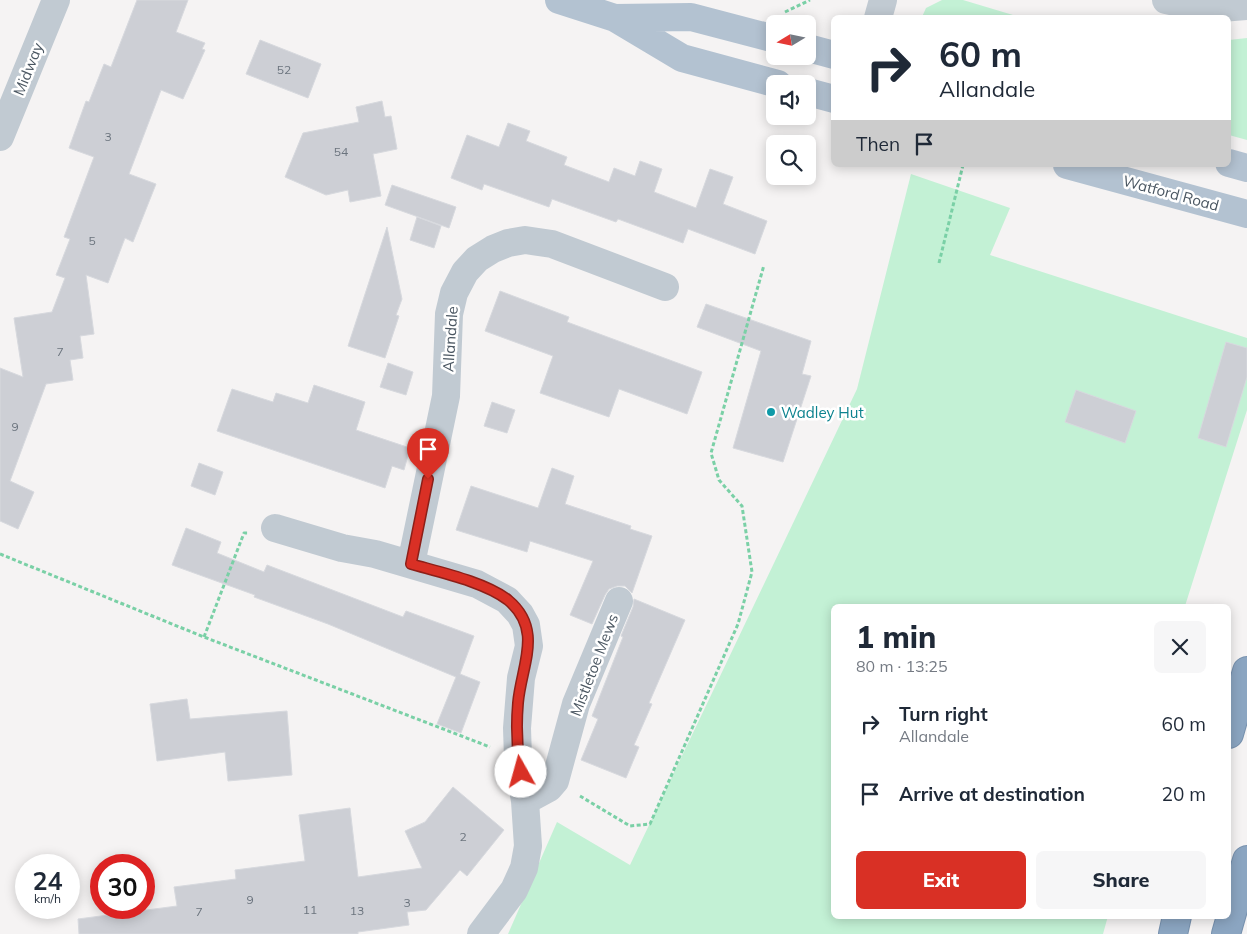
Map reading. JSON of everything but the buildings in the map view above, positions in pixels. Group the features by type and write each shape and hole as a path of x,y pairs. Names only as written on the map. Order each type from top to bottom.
{"highway":[{"path":"1231,727 1247,671"},
{"path":"1231,916 1247,860"},
{"path":"1173,934 1176,919"},
{"path":"1226,934 1230,919"}],"main road":[{"path":"560,0 615,18 682,58 766,81"},
{"path":"615,18 691,17 766,38"},
{"path":"816,50 831,55"},
{"path":"816,94 831,98"},
{"path":"1231,164 1247,168"},
{"name":"Watford Road","path":"1074,167 1247,214"}],"street":[{"name":"Midway","path":"0,137 56,0"},
{"path":"879,15 883,0"},
{"path":"1166,0 1209,9 1247,6"},
{"name":"Allandale","path":"411,564 446,396 449,314 454,293 465,272 478,259 493,249 508,243 525,240 552,244 665,287"},
{"path":"276,528 342,548 375,554 477,584 507,600 520,614 526,626 530,646 521,678 518,703 518,758 526,801 528,846 524,868 514,890 481,934"},
{"name":"Mistletoe Mews","path":"555,781 576,704 619,601"},
{"path":"526,801 549,788 555,781"}],"path":[{"path":"938,263 963,167"},
{"path":"555,781 630,826 650,824 738,624 752,572 742,506 719,480 711,453 764,265"},
{"path":"204,636 244,534 276,528"},
{"path":"0,554 204,636 518,758"}],"green space":[{"path":"942,0 963,0 1013,15 923,15 926,8"},
{"path":"1247,38 1247,140 1231,136 1231,40"},
{"path":"911,174 1010,208 990,255 1247,338 1247,410 1186,604 831,604 831,919 1107,919 1103,934 508,934 557,822 630,865 857,389"}],"place":[{"name":"Wadley Hut","path":"771,412"}],"route":[{"path":"428,479 411,564 477,584 507,600 520,614 526,626 530,646 521,678 517,728 518,758 521,772"}]}
